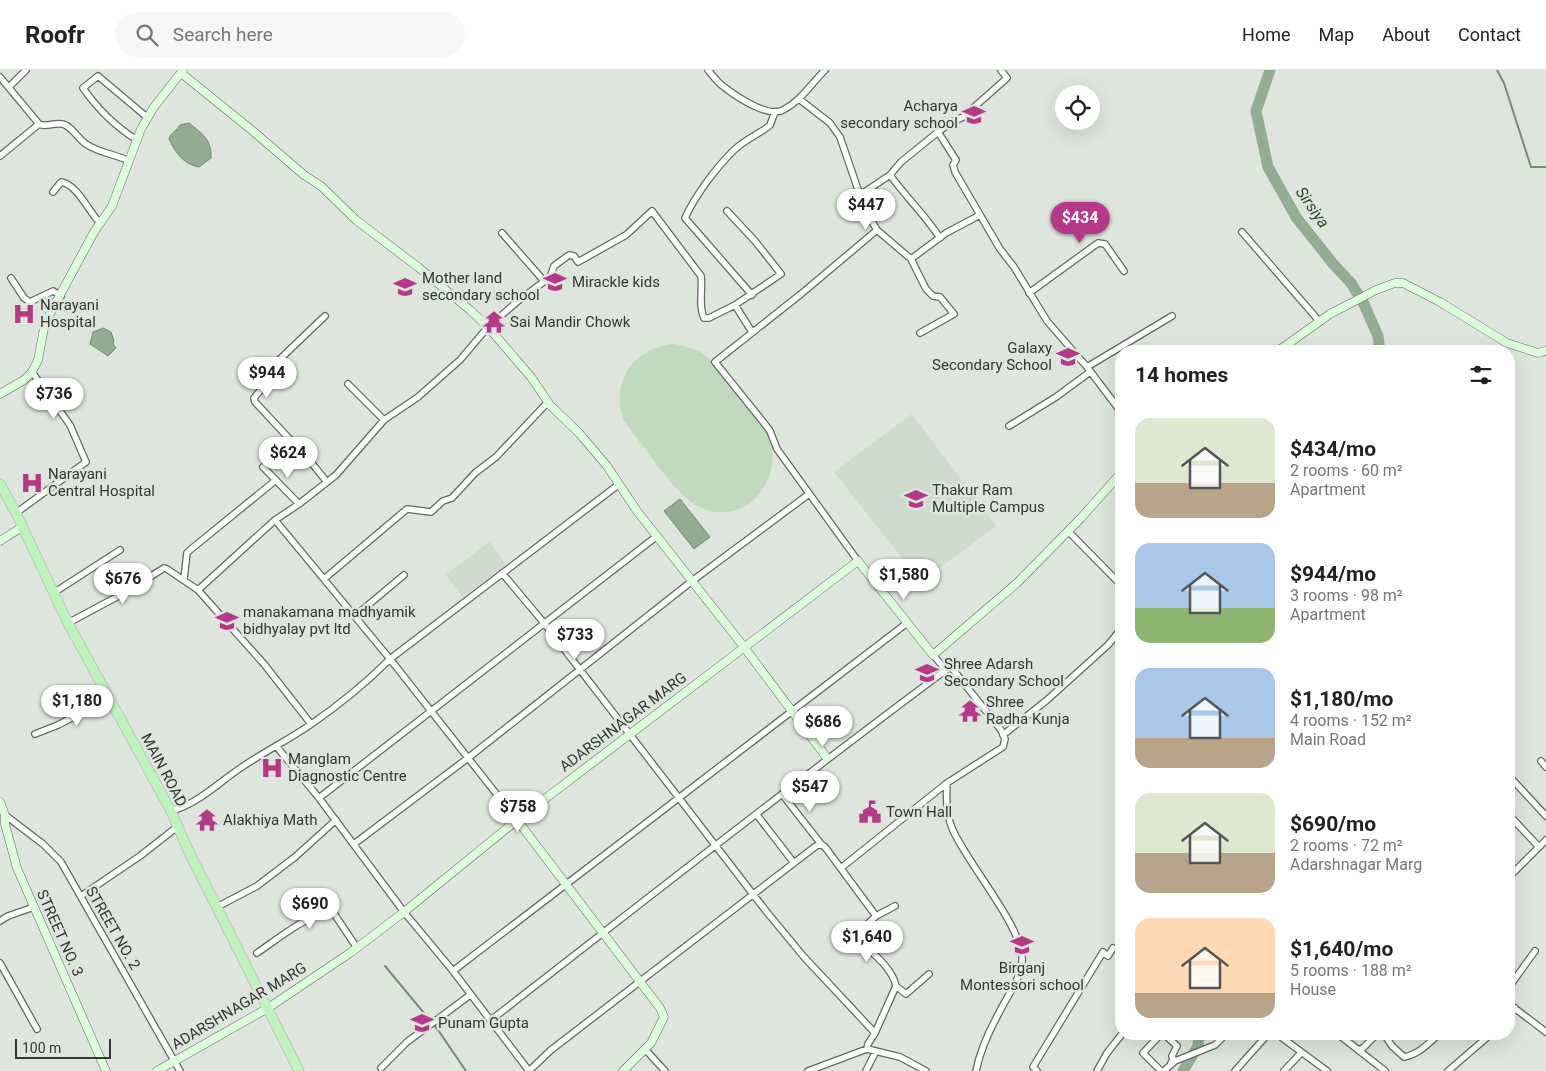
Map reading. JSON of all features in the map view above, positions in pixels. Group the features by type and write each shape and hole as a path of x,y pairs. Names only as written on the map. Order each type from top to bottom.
{"main road":[{"name":"MAIN ROAD","path":"0,484 55,592 68,623 170,811 300,1071"}],"street":[{"path":"10,87 26,70"},
{"path":"708,70 723,86 749,103 770,113 782,111 800,99 825,70"},
{"path":"860,195 890,176 901,162 950,123 962,117 1008,78 1001,70"},
{"path":"0,394 24,380 32,372 38,360 45,322 100,223 112,206 137,140 154,107 182,72 306,177 321,186 356,220 418,267 470,310 488,328 531,377 548,402 596,452 618,485 744,647 827,758"},
{"path":"137,140 118,126 95,104 84,88 98,76 148,118"},
{"path":"0,77 39,124 43,126 62,124 68,127 84,143 107,154 116,154 129,161"},
{"path":"800,99 830,123 840,137 865,210 877,230 911,259 926,289 933,296 940,297 954,314 920,334"},
{"path":"752,295 685,218 690,207 732,152 765,130 770,125 775,112"},
{"path":"0,156 39,124"},
{"path":"938,132 956,160 954,165 955,172 1000,249 1014,267 1047,321 1115,404"},
{"path":"890,176 928,219 940,238"},
{"path":"54,192 61,182 65,182 76,191 100,223"},
{"path":"198,590 275,520 336,475 384,420 418,397 460,360 488,328 550,277 554,266 569,255 574,256 578,262 609,246 626,235 652,211 701,276 701,305 704,318 709,318 735,305 782,274 727,211"},
{"path":"911,259 940,238 980,215"},
{"path":"877,230 715,362 770,431 777,449 858,561 946,670"},
{"path":"1242,232 1320,322"},
{"path":"502,233 544,281"},
{"path":"1029,293 1098,243 1105,244 1124,271"},
{"path":"11,278 24,298 30,302 53,291 61,296"},
{"path":"1287,345 1330,314 1376,290 1395,283 1403,283 1440,302 1513,345"},
{"path":"735,305 752,332"},
{"path":"325,316 280,359 278,369 254,398 255,402 327,482"},
{"path":"1126,345 1172,316"},
{"path":"1515,346 1538,353 1546,351"},
{"path":"1009,426 1056,396 1088,369 1115,352"},
{"path":"16,513 86,462 70,425 32,372"},
{"path":"348,384 384,420"},
{"path":"324,579 407,509 431,512 443,501 452,498 474,473 496,458 548,402"},
{"path":"263,467 299,504"},
{"path":"184,579 187,553 276,480"},
{"path":"933,655 1017,583 1115,480"},
{"path":"170,811 202,795 240,768 311,724 371,678 390,659 618,485"},
{"path":"354,844 468,758 692,581 809,494"},
{"path":"275,520 390,659 517,820 660,1008 664,1017 651,1043 624,1071"},
{"path":"0,540 22,527"},
{"path":"1068,531 1115,579"},
{"path":"319,798 657,536"},
{"path":"55,592 120,550"},
{"name":"ADARSHNAGAR MARG","path":"157,1071 268,1008 357,948 517,820 858,561"},
{"path":"68,623 126,592 164,568 184,579 198,590 264,664 311,724"},
{"path":"502,573 581,670 804,957 875,1034"},
{"path":"355,616 404,575"},
{"path":"453,971 907,623"},
{"path":"1003,735 1047,700 1115,637"},
{"path":"491,1020 757,815 827,758 951,667 1003,735 1005,739 1003,747 947,783 841,868"},
{"path":"35,734 58,725 110,698"},
{"path":"276,746 319,798 404,912 453,971 529,1071 551,1050 821,844"},
{"path":"1540,761 1546,767"},
{"path":"1515,782 1546,816"},
{"path":"947,783 946,802 951,826 959,844 1003,912 1022,952 1022,963 1016,979 999,1011 976,1071"},
{"path":"782,794 841,868 876,916"},
{"name":"STREET NO. 3","path":"0,802 5,815 3,825 18,868 106,1071"},
{"name":"STREET NO. 2","path":"5,815 52,852 61,862 180,1071"},
{"path":"757,815 794,863"},
{"path":"217,907 257,886 295,857 336,820"},
{"path":"1515,821 1539,847"},
{"path":"81,896 140,856 177,827"},
{"path":"1515,871 1546,840"},
{"path":"867,1049 896,986 895,980 885,966 855,936 876,916 895,906"},
{"path":"0,921 8,916 34,907"},
{"path":"256,953 315,915 328,911 335,915 357,948"},
{"path":"1037,1071 1033,1067 1067,1010 1103,952 1108,956 1113,948"},
{"path":"1515,979 1535,951"},
{"path":"0,963 37,1029"},
{"path":"896,986 906,994 930,974"},
{"path":"382,1068 407,1042 470,995"},
{"path":"1515,1008 1546,1032"},
{"path":"1097,1071 1117,1040"},
{"path":"1155,1040 1143,1053 1162,1071 1173,1062 1215,1045 1220,1040"},
{"path":"1170,1040 1177,1046 1172,1056 1173,1062"},
{"path":"1235,1071 1263,1040"},
{"path":"1285,1040 1327,1071"},
{"path":"1346,1040 1385,1071"},
{"path":"1358,1050 1371,1040"},
{"path":"1388,1040 1404,1057 1412,1056 1432,1040"},
{"path":"1448,1071 1485,1040"},
{"path":"645,1049 665,1071"},
{"path":"808,1071 867,1049 900,1057 925,1071"},
{"path":"866,1071 876,1051"},
{"path":"1284,1071 1301,1052"}],"shaded area":[{"path":"189,123 198,130 210,146 211,158 199,167 184,161 174,149 169,139 180,125"},
{"path":"103,328 111,332 113,344 116,348 108,356 90,344 93,332"},
{"path":"673,344 696,350 716,365 765,428 771,446 772,463 768,479 760,493 748,504 734,511 717,512 699,507 690,501 659,468 624,421 620,407 620,393 628,369 646,352"},
{"name":"Thakur Ram Multiple Campus","path":"912,414 996,526 921,582 834,472"},
{"path":"680,499 710,537 694,549 664,511"},
{"path":"489,542 506,565 463,597 446,575"}],"waterway":[{"name":"Sirsiya","path":"1270,70 1256,111 1268,167 1296,217 1334,265 1351,283 1363,302 1378,336 1379,345"},
{"path":"1497,70 1504,83 1531,167 1546,167"},
{"path":"385,966 438,1030 466,1071"},
{"path":"1183,1071 1198,1046 1198,1040"}],"place":[{"name":"Acharya secondary school","path":"974,115"},
{"name":"Mirackle kids","path":"555,282"},
{"name":"Mother land secondary school","path":"405,287"},
{"name":"Narayani Hospital","path":"24,314"},
{"name":"Sai Mandir Chowk","path":"494,322"},
{"name":"Galaxy Secondary School","path":"1068,357"},
{"name":"Narayani Central Hospital","path":"32,483"},
{"name":"Thakur Ram Multiple Campus","path":"916,499"},
{"name":"manakamana madhyamik bidhyalay pvt ltd","path":"227,621"},
{"name":"Shree Adarsh Secondary School","path":"927,673"},
{"name":"Shree Radha Kunja","path":"970,711"},
{"name":"Manglam Diagnostic Centre","path":"272,768"},
{"name":"Town Hall","path":"870,812"},
{"name":"Alakhiya Math","path":"207,820"},
{"name":"Birganj Montessori school","path":"1022,945"},
{"name":"Punam Gupta","path":"422,1023"}]}
